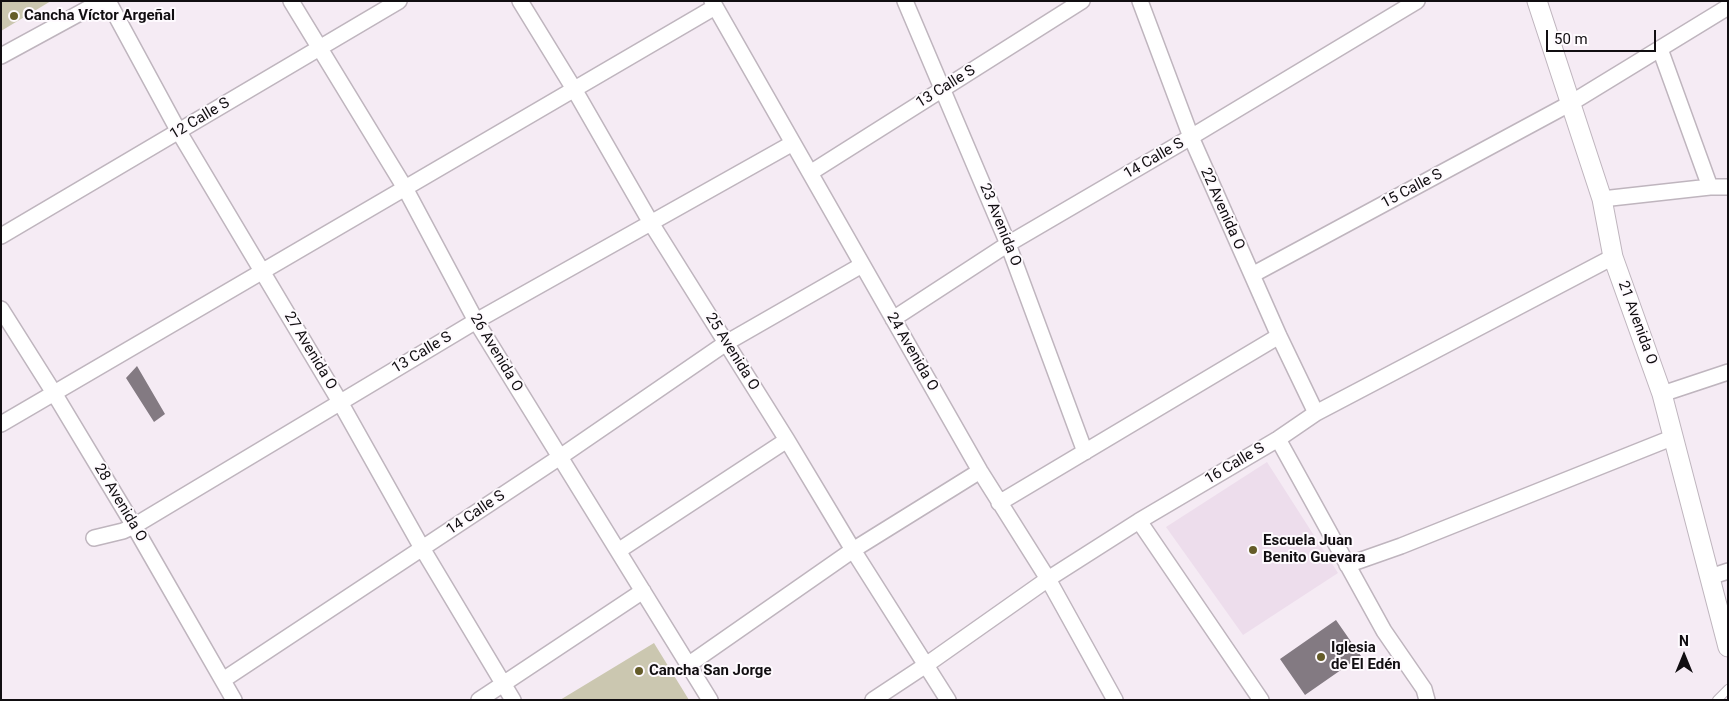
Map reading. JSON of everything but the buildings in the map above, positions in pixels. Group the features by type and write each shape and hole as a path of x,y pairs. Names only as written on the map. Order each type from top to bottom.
{"street":[{"path":"1,56 102,1"},
{"name":"27 Avenida O","path":"108,1 179,132 340,402 422,548 513,700"},
{"name":"26 Avenida O","path":"291,1 405,188 476,321 710,700"},
{"name":"12 Calle S","path":"1,236 399,1"},
{"name":"25 Avenida O","path":"520,1 574,89 651,223 788,440 853,550 948,700"},
{"name":"23 Avenida O","path":"905,1 1008,244 1085,452"},
{"name":"13 Calle S","path":"810,173 1082,1"},
{"name":"22 Avenida O","path":"1140,1 1191,137 1279,336 1316,413"},
{"name":"14 Calle S","path":"893,319 1008,244 1418,1"},
{"name":"21 Avenida O","path":"1537,1 1602,199 1613,257 1662,394 1728,647"},
{"path":"1,424 574,89 713,4"},
{"name":"24 Avenida O","path":"713,4 980,471 1048,579 1115,700"},
{"name":"15 Calle S","path":"1252,275 1572,103 1728,7"},
{"path":"1660,49 1710,187"},
{"name":"13 Calle S","path":"94,538 123,531 134,526 476,321 792,142"},
{"path":"1602,199 1710,187 1728,187"},
{"name":"16 Calle S","path":"873,700 1048,579 1139,521 1278,439 1316,413 1613,257"},
{"name":"14 Calle S","path":"223,680 560,457 726,343 862,265"},
{"name":"28 Avenida O","path":"1,309 134,526 234,700"},
{"path":"1000,503 1279,336"},
{"path":"1662,394 1728,372"},
{"path":"1347,565 1401,546 1674,437"},
{"path":"1278,439 1384,631 1424,689 1427,700"},
{"path":"618,551 788,440"},
{"path":"688,664 853,550 980,471"},
{"path":"1139,521 1261,700"},
{"path":"1710,577 1728,570"},
{"path":"479,700 642,590"}],"lane":[{"path":"1717,700 1728,689"}],"shaded area":[{"name":"Cancha Víctor Argeñal","path":"1,1 51,1 1,31"},
{"name":"Escuela Juan Benito Guevara","path":"1267,462 1338,573 1243,635 1166,527"},
{"name":"Cancha San Jorge","path":"654,643 689,700 560,700"}],"place":[{"name":"Cancha Víctor Argeñal","path":"14,16"},
{"name":"Escuela Juan Benito Guevara","path":"1253,550"},
{"name":"Iglesia de El Edén","path":"1321,657"},
{"name":"Cancha San Jorge","path":"639,671"}]}
